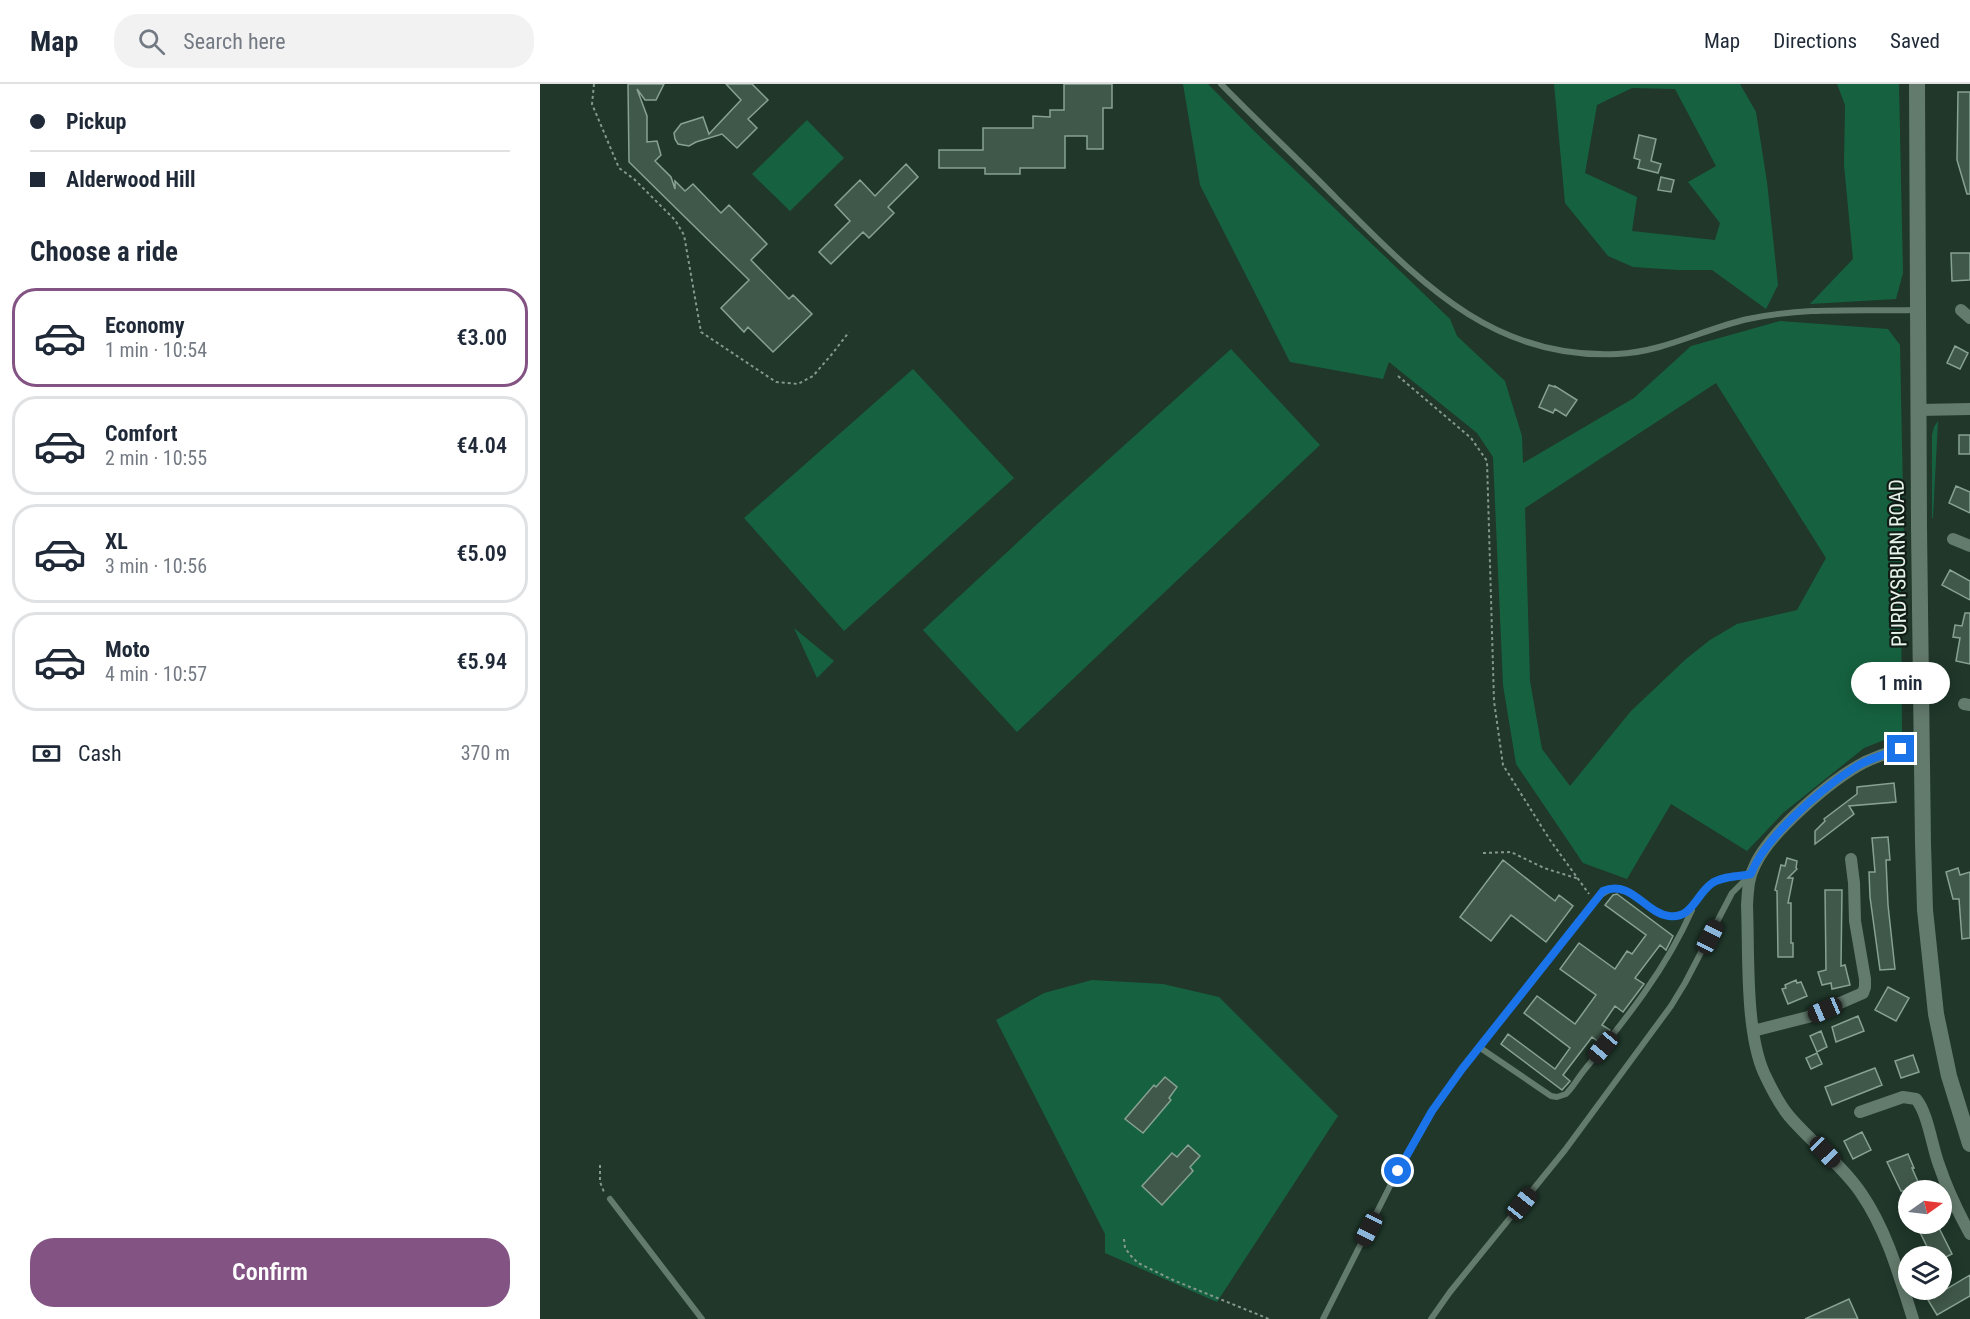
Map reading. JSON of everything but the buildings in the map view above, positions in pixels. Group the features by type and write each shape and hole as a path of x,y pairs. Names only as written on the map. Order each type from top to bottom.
{"street":[{"name":"PURDYSBURN ROAD","path":"1917,84 1925,910 1936,1014 1949,1076 1970,1144"},
{"path":"1919,410 1970,409"},
{"path":"1953,539 1970,546"},
{"path":"1913,1319 1891,1249 1876,1218 1844,1171 1788,1116 1763,1071 1753,1031 1747,905 1751,874 1761,854 1788,822 1853,768 1888,753 1922,746"},
{"path":"1753,1031 1808,1017 1863,993 1865,979 1855,921 1851,859"},
{"path":"1860,1112 1903,1098 1916,1099 1940,1168 1970,1234"}],"lane":[{"path":"1221,84 1427,285 1484,325 1538,347 1577,353 1618,354 1668,345 1731,323 1775,315 1831,311 1920,310"},
{"path":"1323,1319 1420,1131 1445,1092 1603,891 1618,888 1629,892 1658,913 1680,916 1687,912 1703,891 1716,881 1751,874"},
{"path":"1431,1319 1565,1150 1671,1006 1732,893 1751,874"},
{"path":"1479,1047 1551,1096 1566,1094 1643,994 1680,936 1694,904"},
{"path":"610,1199 702,1319"}],"path":[{"path":"594,84 592,104 619,168 634,179 675,220 684,235 701,332 776,382 798,384 813,376 849,332"},
{"path":"1398,376 1471,438 1487,461 1494,701 1503,765 1550,840 1594,901"},
{"path":"1483,853 1511,852 1544,868 1579,879"},
{"path":"600,1165 600,1182 610,1199"},
{"path":"1124,1239 1125,1248 1138,1263 1173,1280 1269,1319"}],"green space":[{"path":"1183,84 1208,84 1450,319 1457,336 1505,381 1522,436 1523,463 1634,398 1691,346 1780,321 1888,329 1900,345 1904,543 1901,588 1902,733 1864,748 1783,813 1747,851 1671,804 1627,879 1583,863 1516,764 1503,685 1493,457 1477,433 1389,362 1383,379 1290,362 1200,185","holes":["1716,383 1826,558 1797,610 1737,624 1710,640 1686,659 1631,711 1570,786 1542,749 1530,681 1525,508"]},
{"path":"1554,84 1740,84 1756,112 1767,182 1778,285 1766,309 1712,270 1633,267 1608,256 1565,203","holes":["1632,88 1675,89 1716,166 1688,182 1720,223 1715,240 1632,231 1637,197 1585,173 1597,105"]},
{"path":"1837,84 1899,84 1903,273 1896,299 1810,304 1853,259 1844,165 1845,105"},
{"path":"807,120 844,158 790,211 752,174"},
{"path":"1231,349 1320,445 1017,732 923,630"},
{"path":"913,369 1014,478 844,631 744,518"},
{"path":"1938,421 1933,518 1932,518 1932,435"},
{"path":"794,628 834,661 817,678"},
{"path":"1092,980 1163,984 1219,997 1338,1116 1217,1302 1105,1253 1105,1234 996,1020 1044,993"}],"route":[{"path":"1398,1171 1432,1111 1462,1069 1603,891 1618,888 1629,892 1658,913 1680,916 1687,912 1703,891 1716,881 1751,874 1761,854 1788,822 1853,768 1901,749"}]}
